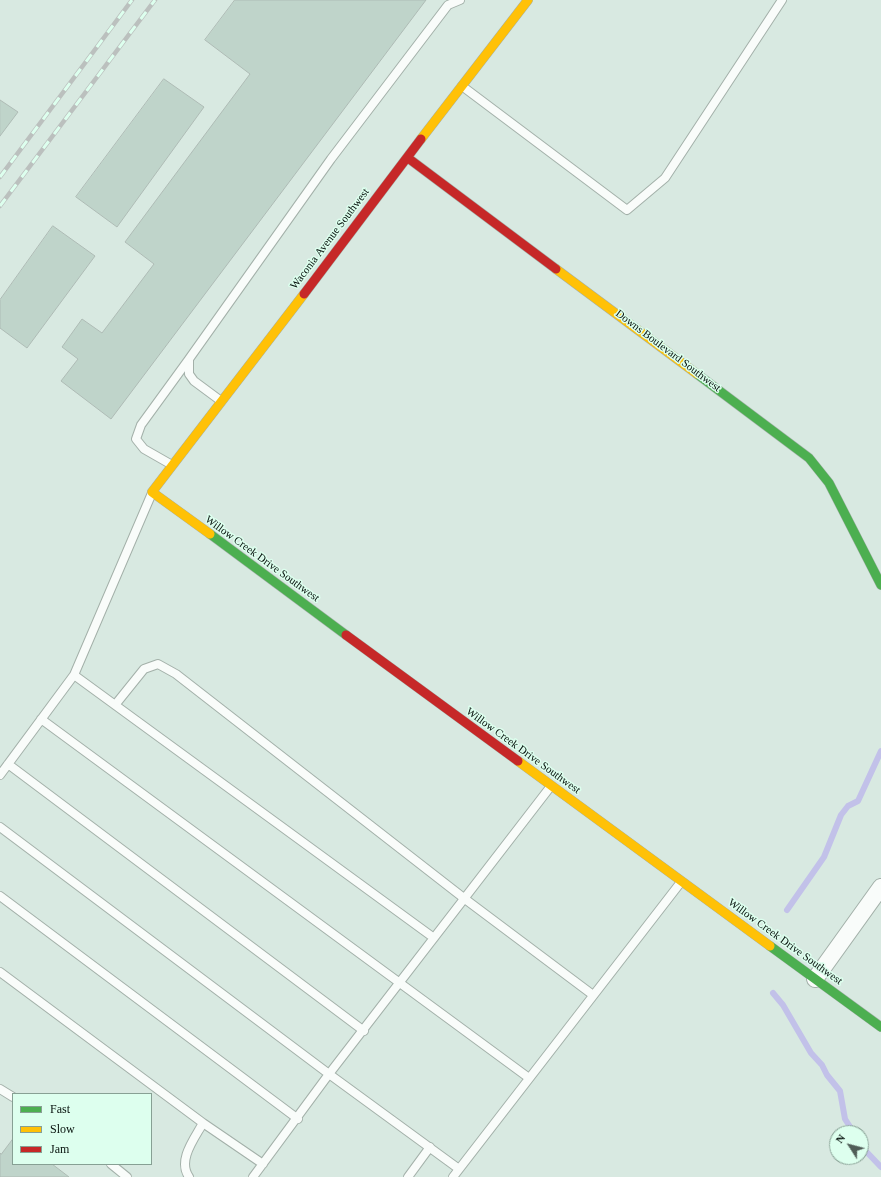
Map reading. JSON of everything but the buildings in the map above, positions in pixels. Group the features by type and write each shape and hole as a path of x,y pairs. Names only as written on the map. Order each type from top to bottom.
{"street":[{"name":"Waconia Avenue Southwest","path":"152,492 408,158 461,85 528,0"},
{"name":"Downs Boulevard Southwest","path":"408,158 810,458 829,483 881,586"},
{"name":"Willow Creek Drive Southwest","path":"152,492 881,1027"},
{"path":"815,979 881,887"}],"lane":[{"path":"173,466 144,449 136,439 141,425 331,159 448,5 460,0"},
{"path":"461,85 627,210 665,178 782,0"},
{"path":"189,359 189,374 194,382 221,402"},
{"path":"0,775 74,676 152,492"},
{"path":"115,705 144,669 158,664 176,674 464,899 593,995"},
{"path":"74,676 434,938"},
{"path":"41,719 529,1078"},
{"path":"8,764 364,1031"},
{"path":"253,1177 329,1074 364,1031 551,786"},
{"path":"0,827 329,1074 459,1169"},
{"path":"453,1177 681,881"},
{"path":"0,896 298,1118"},
{"path":"0,972 203,1123 263,1164"},
{"path":"0,1089 12,1096"},
{"path":"189,1177 187,1174 185,1156 203,1123"},
{"path":"408,1177 430,1147"},
{"path":"112,1165 127,1177"}],"waterway":[{"path":"787,910 824,857 841,815 848,806 858,801 881,751"},
{"path":"773,993 783,1005 811,1053 822,1065 827,1075 840,1091 845,1119 849,1125"},
{"path":"869,1154 881,1167"}],"railway":[{"path":"0,177 132,0"},
{"path":"0,206 155,0"}],"traffic: fast":[{"path":"697,374 809,458 829,483 881,585"},
{"path":"210,534 346,635"},
{"path":"770,946 881,1027"}],"traffic: slow":[{"path":"421,139 528,0"},
{"path":"556,269 697,374"},
{"path":"210,534 152,492 304,294"},
{"path":"518,761 770,946"}],"traffic: jam":[{"path":"304,294 421,139"},
{"path":"408,158 556,269"},
{"path":"346,635 518,761"}]}
